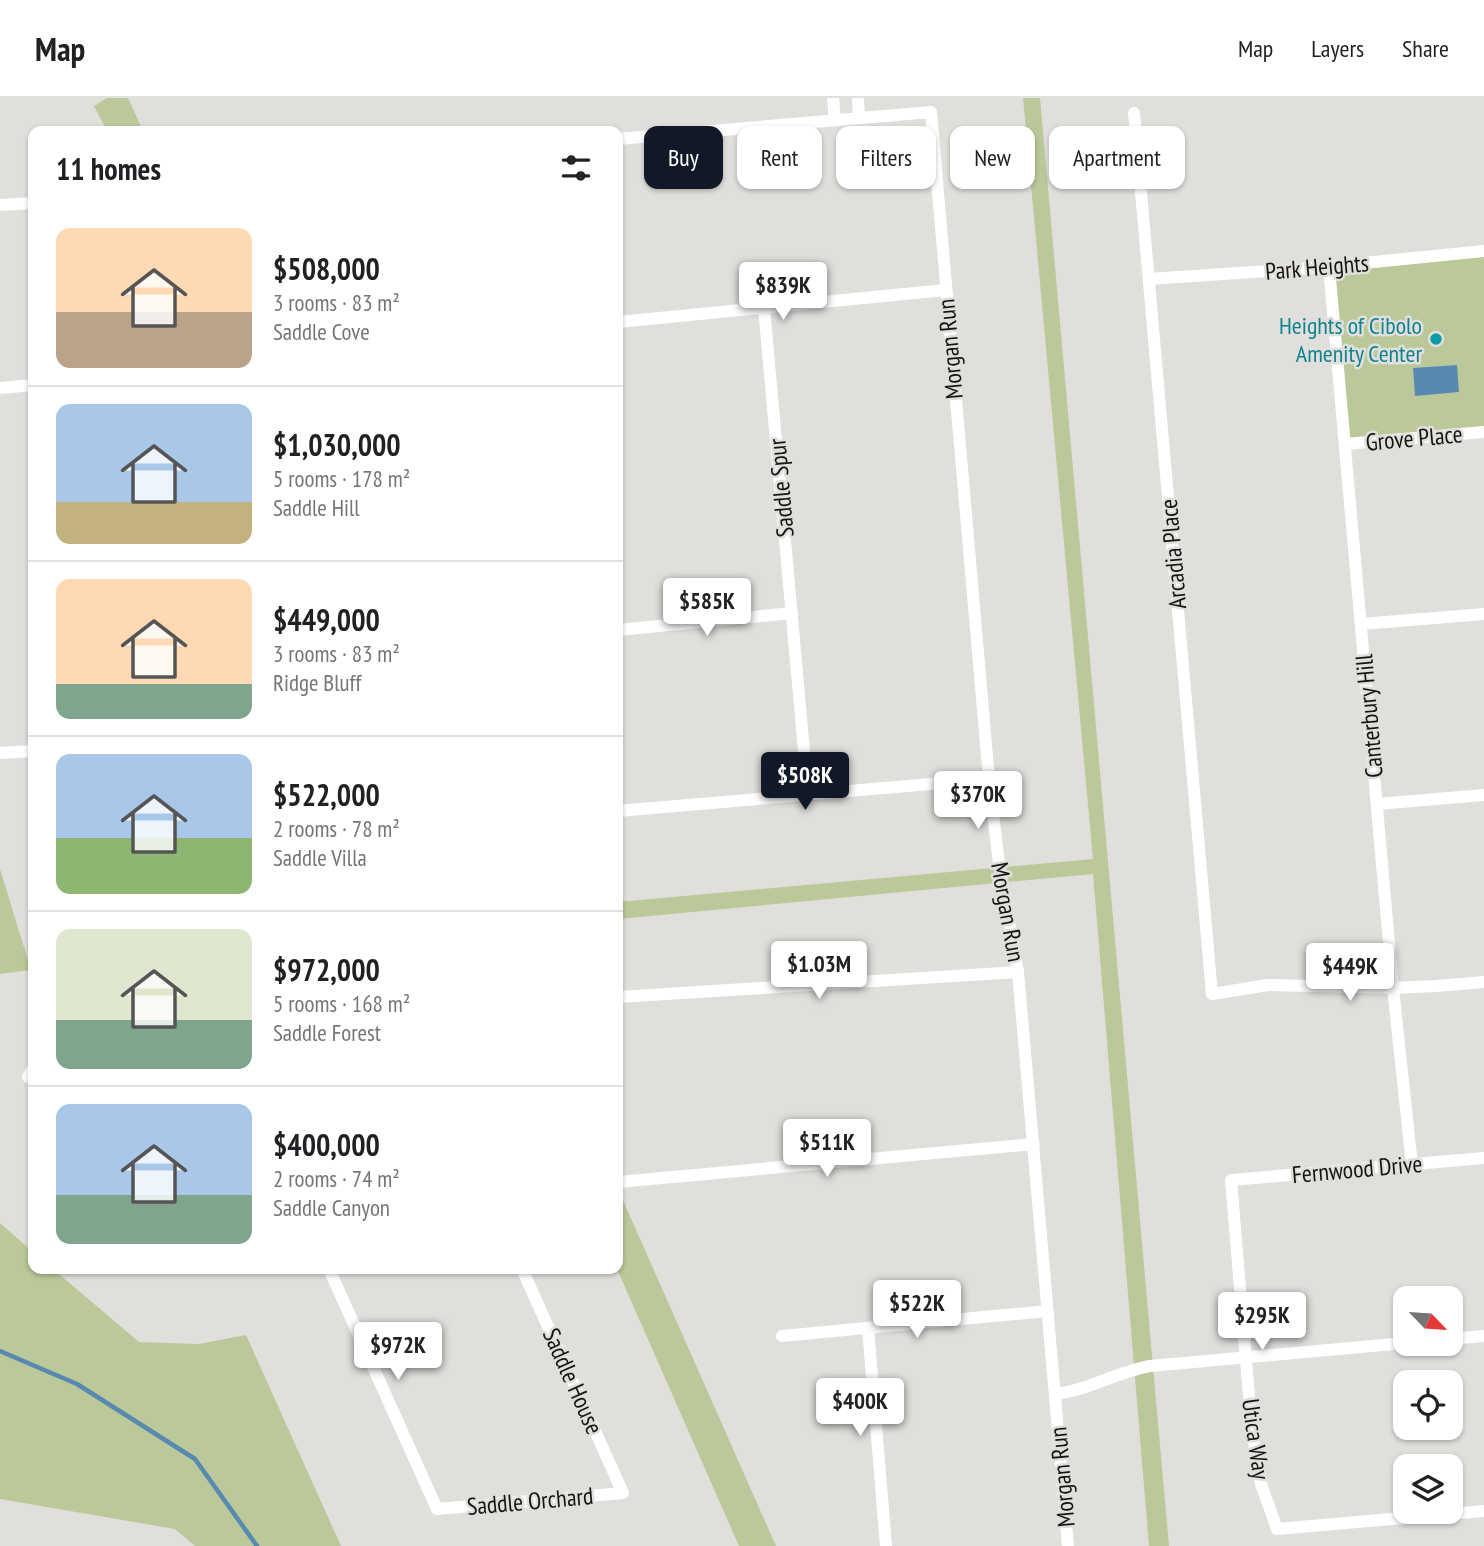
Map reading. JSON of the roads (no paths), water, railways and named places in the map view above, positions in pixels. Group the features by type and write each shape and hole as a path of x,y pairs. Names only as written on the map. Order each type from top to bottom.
{"street":[{"path":"833,98 835,120"},
{"path":"623,139 859,118 858,98"},
{"name":"Morgan Run","path":"859,118 930,112 989,779 999,864 1018,972 1068,1546"},
{"name":"Arcadia Place","path":"1134,113 1212,995 1268,985 1394,988"},
{"path":"0,205 28,203"},
{"name":"Park Heights","path":"1149,279 1329,267 1484,251"},
{"name":"Canterbury Hill","path":"1329,267 1412,1165"},
{"path":"623,321 945,290"},
{"name":"Saddle Spur","path":"764,307 808,795"},
{"path":"0,388 28,385"},
{"name":"Grove Place","path":"1345,444 1484,432"},
{"path":"623,630 792,613"},
{"path":"1361,624 1484,614"},
{"path":"0,753 28,751"},
{"path":"623,811 989,779"},
{"path":"1377,804 1484,794"},
{"path":"623,997 1018,972"},
{"path":"1394,988 1484,982"},
{"path":"623,1182 1034,1144"},
{"name":"Fernwood Drive","path":"1231,1180 1484,1158"},
{"name":"Utica Way","path":"1231,1180 1252,1432 1258,1469 1277,1529 1484,1511"},
{"name":"Saddle Orchard","path":"331,1274 437,1509 623,1493"},
{"name":"Saddle House","path":"524,1274 623,1493"},
{"path":"782,1336 1048,1311"},
{"path":"868,1328 886,1546"},
{"path":"1463,1338 1484,1336"},
{"path":"1055,1394 1078,1391 1143,1367 1393,1344"}],"water":[{"path":"1457,365 1459,392 1415,396 1413,368"}],"waterway":[{"path":"0,1351 77,1384 195,1459 257,1546"}],"place":[{"name":"Heights of Cibolo Amenity Center","path":"1436,339"}]}
